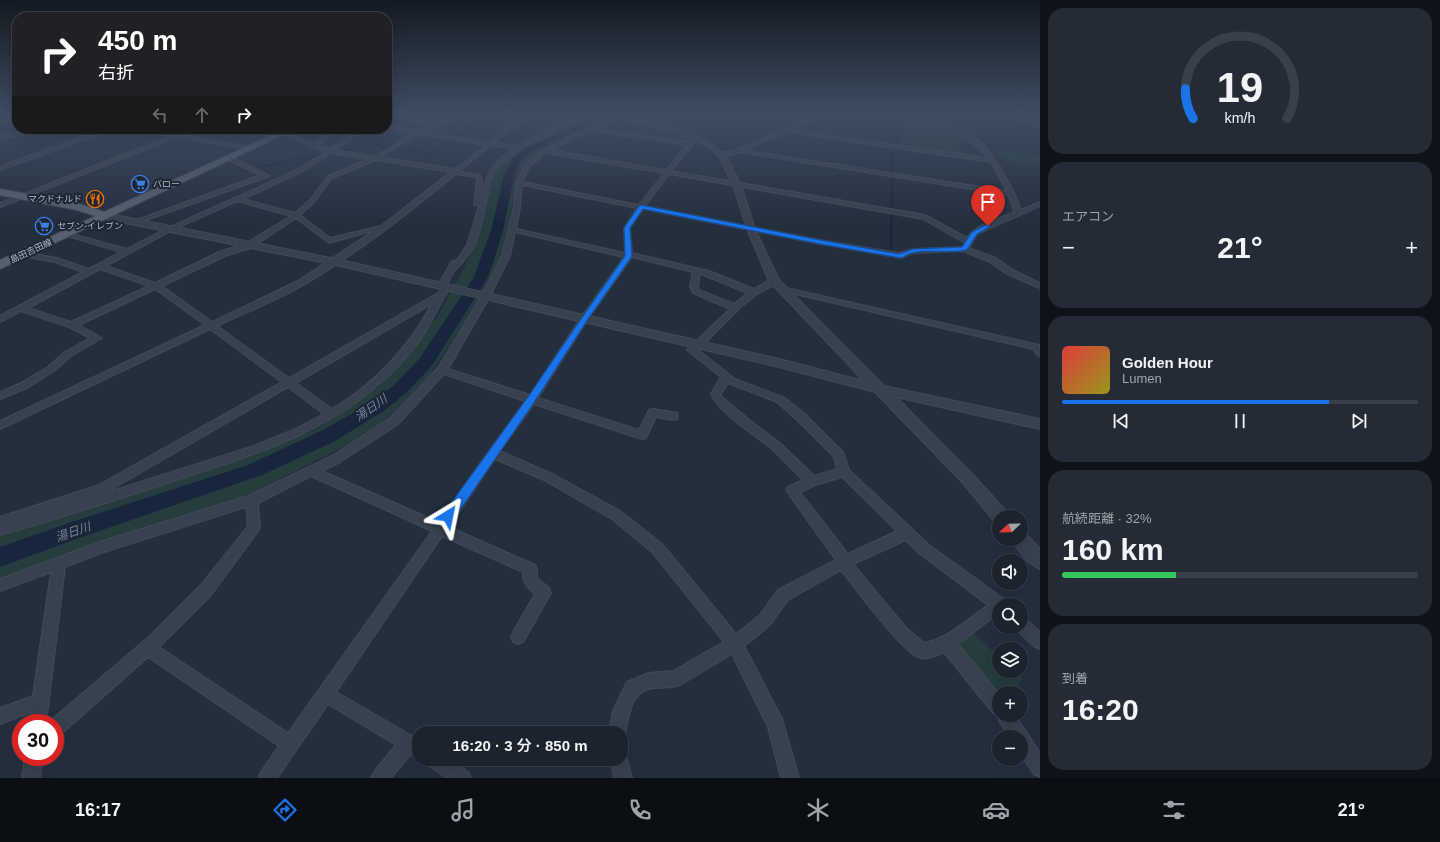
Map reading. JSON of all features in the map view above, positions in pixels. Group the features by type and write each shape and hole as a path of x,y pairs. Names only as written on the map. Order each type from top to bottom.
{"main road":[{"name":"島田吉田線","path":"0,265 246,150"},
{"path":"0,192 79,207 105,216"},
{"name":"島田吉田線","path":"3,202 64,213 105,216"}],"street":[{"path":"0,168 50,150"},
{"path":"3,202 24,196 139,150"},
{"path":"324,150 330,153 455,172 478,177 489,176"},
{"path":"0,319 170,229 301,170 334,150"},
{"path":"72,325 222,254 248,246 296,214 312,201 330,177 374,159 388,150"},
{"path":"0,425 301,283 336,262 455,172 481,150"},
{"path":"452,269 461,262 478,227 489,176 499,163 514,150"},
{"path":"267,778 532,399 584,319 629,255 627,228 641,207 685,150"},
{"path":"716,150 722,155 737,185 751,229 774,281 968,479 995,510"},
{"path":"722,155 742,150"},
{"path":"918,150 994,161"},
{"path":"985,150 1003,174 1019,214"},
{"path":"0,585 103,547 252,500 336,459 393,422 442,370 486,296 506,256 517,208 519,183 528,166 545,151 929,219 966,245 994,260 1010,272 1040,286"},
{"path":"738,152 1011,194"},
{"path":"229,158 278,181"},
{"path":"136,222 265,175"},
{"path":"0,530 80,507 243,454 293,436 332,414 365,392 410,346 422,330 443,289 475,218 479,195 477,190 480,179 478,177"},
{"path":"519,183 896,256 901,256 902,254 913,251 954,250 966,245 974,233 981,229 1040,204"},
{"path":"237,199 296,214 329,241 377,226 383,226"},
{"path":"105,216 248,246 336,262 443,289 486,296 698,345 779,362 880,389 1040,424"},
{"path":"513,230 698,271 754,292"},
{"path":"66,234 126,252"},
{"path":"25,254 57,260 88,272"},
{"path":"99,266 157,286 332,414"},
{"path":"698,271 694,286 696,291 735,308"},
{"path":"774,281 754,292 735,308 692,350 726,377 746,388 772,395 781,400 802,417 839,455 844,472 907,533 924,549 992,599"},
{"path":"0,522 103,489 289,382 443,289"},
{"path":"782,289 1039,349"},
{"path":"0,396 28,383 51,369 68,354 97,338 72,325 20,308"},
{"path":"442,370 642,435 653,413 673,416"},
{"path":"726,377 716,394 718,400 748,426 777,447 812,481"},
{"path":"493,453 548,477 616,515 657,548 734,644 776,725 790,778"},
{"path":"310,471 530,569 530,581 544,594 518,637"},
{"path":"844,472 812,481 792,490 830,543 901,634 922,650 933,649 947,643 992,611"},
{"path":"64,720 147,648 206,590 254,527 252,500"},
{"path":"619,726 622,711 633,688 649,681 674,679 681,676 695,666 734,644 765,620 783,595 845,562 907,533"},
{"path":"1026,546 1040,561"},
{"path":"39,714 59,564"},
{"path":"1028,631 1040,642"},
{"path":"947,643 992,698"},
{"path":"147,648 290,744"},
{"path":"325,694 412,744"},
{"path":"0,716 40,700"},
{"path":"380,778 412,747"},
{"path":"1028,750 1040,768"},
{"path":"31,778 33,766"},
{"path":"444,766 462,778"},
{"path":"620,766 623,778"}],"green space":[{"path":"517,150 545,150 531,159 517,180 504,252 479,302 431,373 376,430 248,495 0,582 0,534 315,430 379,387 438,316 466,264 484,216 493,175"},
{"path":"928,150 961,150 964,156"},
{"path":"994,150 1040,155 1040,166 1004,161"},
{"path":"971,631 992,650 992,678 1023,679 1016,686 994,686 956,641"}],"waterway":[{"path":"337,152 345,150"},
{"path":"409,150 431,154 436,150"},
{"name":"湯日川","path":"0,557 72,531 255,470 328,436 379,406 400,389 425,363 480,279 497,231 509,175 516,160 529,150"},
{"path":"891,150 892,187"},
{"path":"259,167 324,154"},
{"path":"891,258 892,187"}],"place":[{"name":"バロー","path":"140,184"},
{"name":"マクドナルド","path":"95,199"},
{"name":"セブン-イレブン","path":"44,226"}],"route":[{"path":"448,516 532,399 584,319 629,256 627,228 641,207 820,242 901,256 902,254 913,251 964,249 974,233 988,226"}]}
